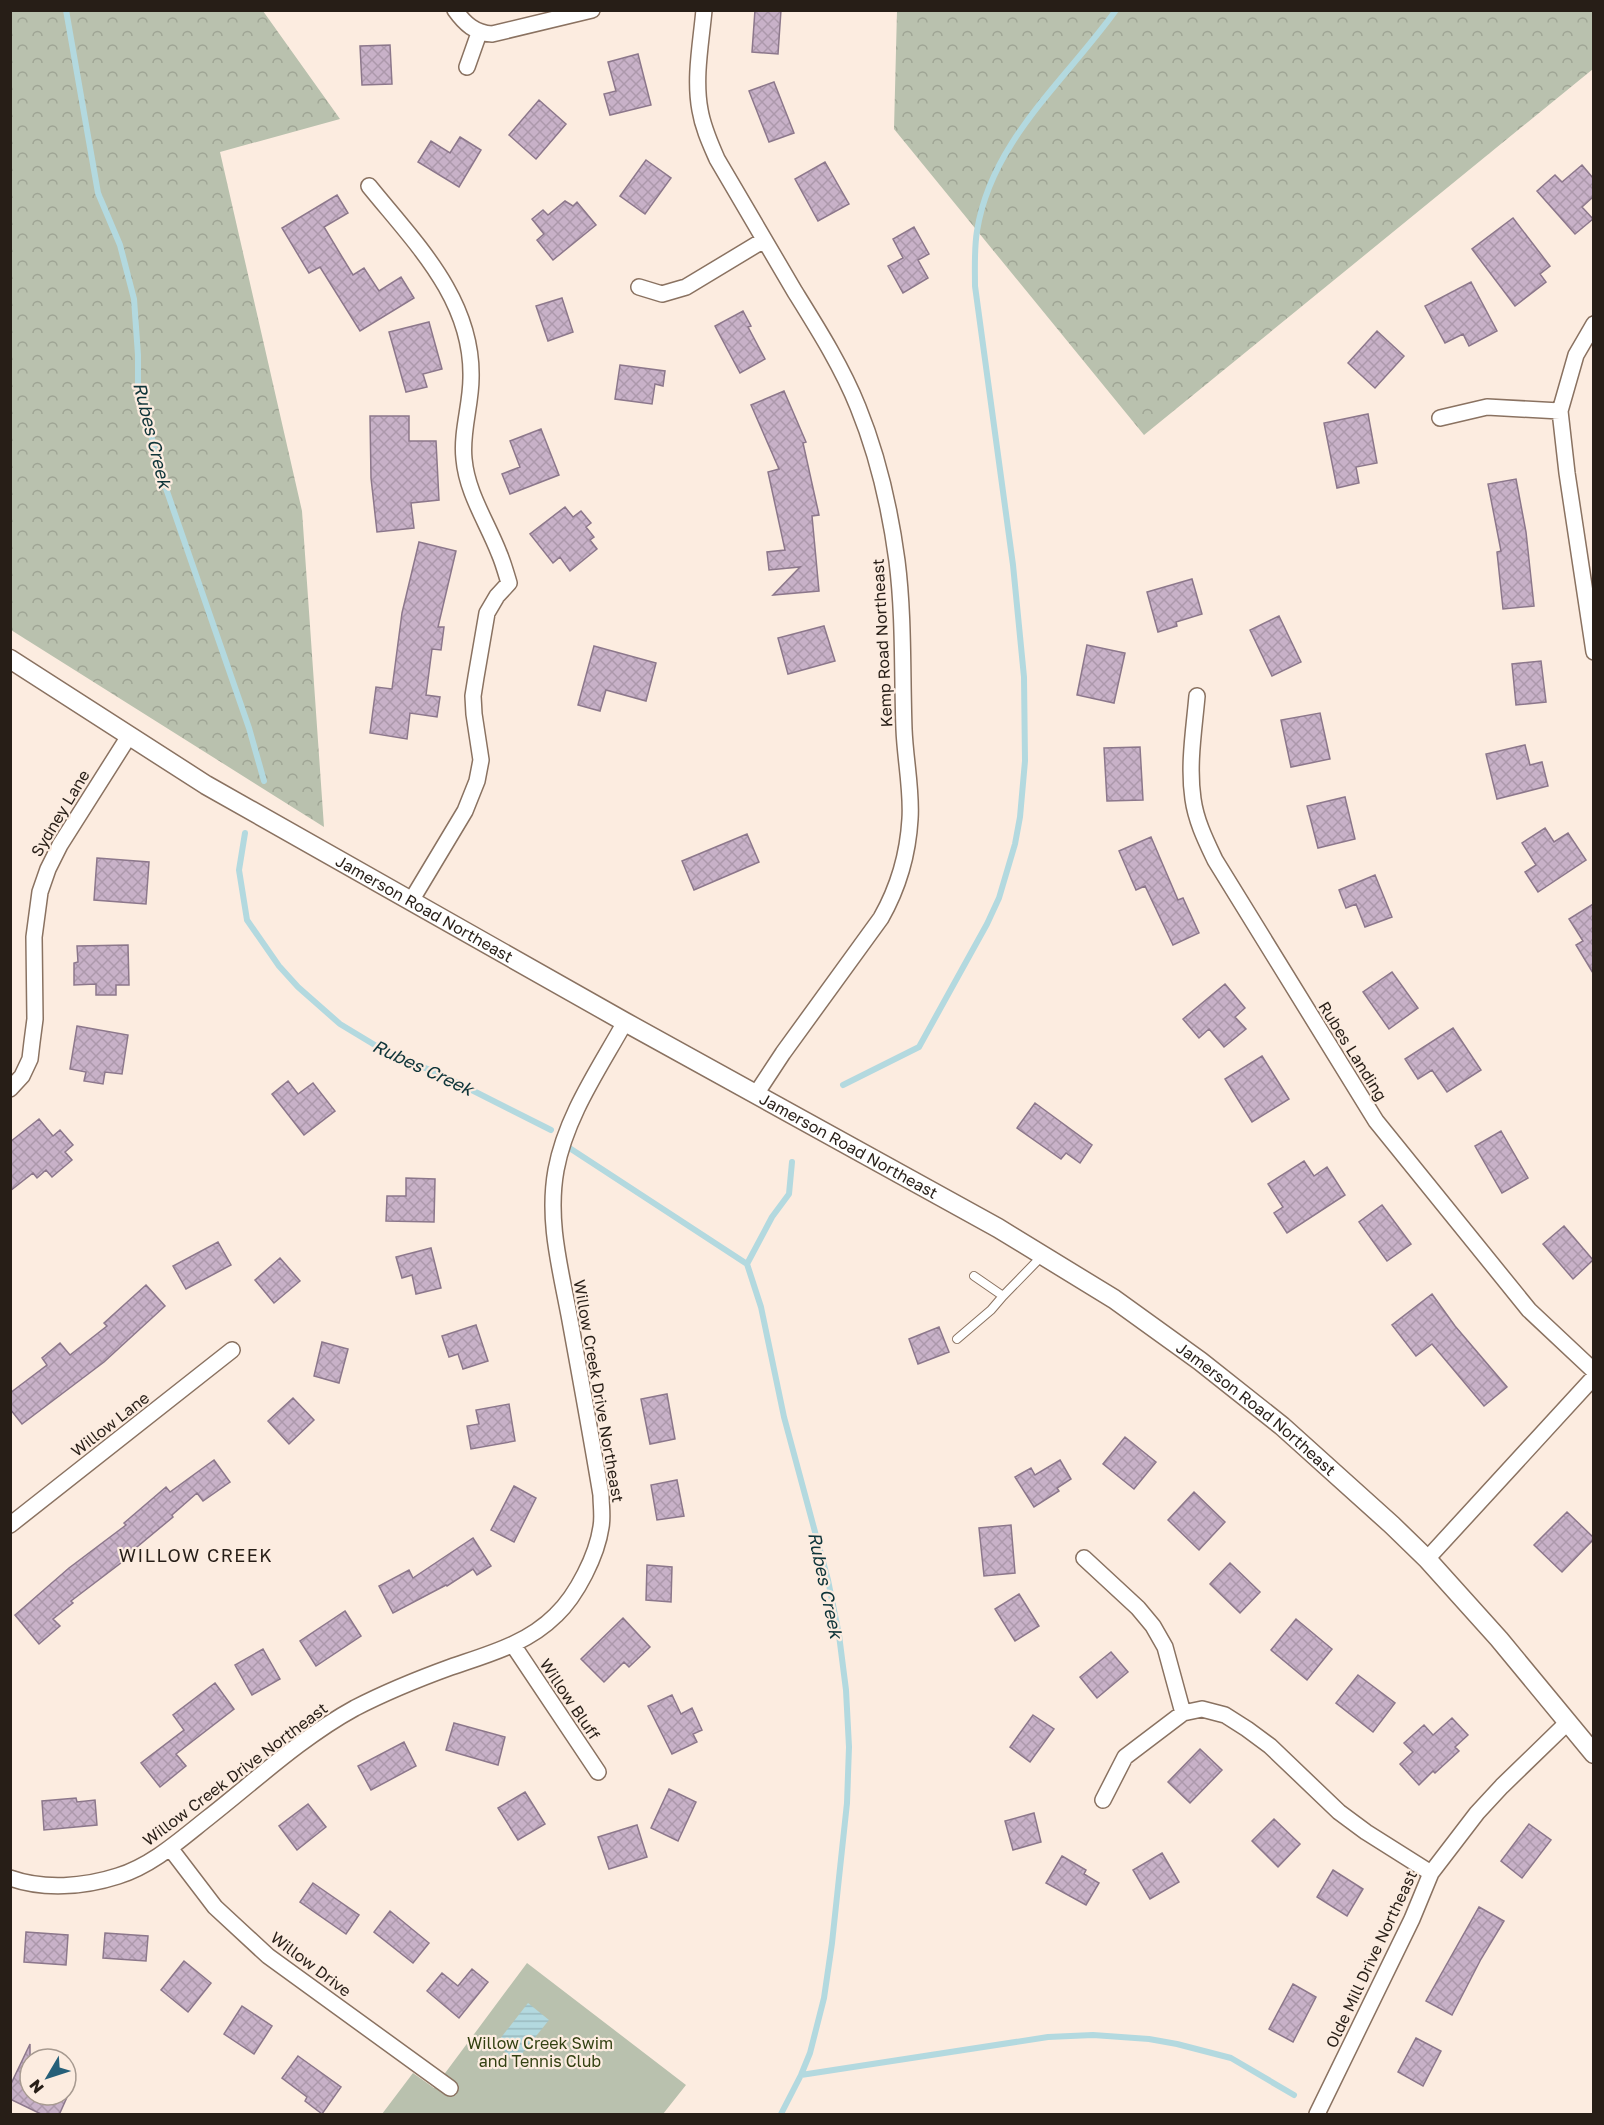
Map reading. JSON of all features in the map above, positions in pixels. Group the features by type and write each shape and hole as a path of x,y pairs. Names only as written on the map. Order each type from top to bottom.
{"street":[{"path":"455,10 468,26 479,33 492,34 592,10"},
{"name":"Kemp Road Northeast","path":"704,10 697,85 699,109 705,132 717,159 842,374 858,406 876,459 897,561 901,608 905,755 910,817 907,845 892,898 881,918 756,1094"},
{"path":"467,67 479,33"},
{"path":"369,186 451,292 460,312 468,343 472,376 464,441 464,460 472,489 500,553 509,583 497,596 487,613 476,677 474,705 481,760 477,781 465,811 411,901"},
{"path":"639,287 662,294 686,287 764,240"},
{"path":"1593,324 1576,355 1560,411 1593,652"},
{"path":"1440,418 1487,407 1560,411"},
{"name":"Jamerson Road Northeast","path":"10,659 206,785 625,1022 998,1228 1114,1299 1209,1368 1282,1426 1427,1558 1499,1639 1593,1754"},
{"name":"Rubes Landing","path":"1197,696 1191,769 1193,801 1202,833 1215,860 1376,1121 1529,1310 1593,1371"},
{"name":"Sydney Lane","path":"10,1089 22,1076 31,1050 35,1019 34,937 39,892 60,845 129,736"},
{"name":"Willow Creek Drive Northeast","path":"10,1878 43,1885 68,1885 119,1876 140,1866 170,1848 329,1724 392,1690 513,1646 533,1634 556,1615 572,1596 586,1571 601,1527 601,1495 556,1256 553,1224 554,1191 556,1171 564,1141 577,1109 625,1022"},
{"name":"Willow Lane","path":"10,1525 232,1350"},
{"path":"1427,1558 1593,1377"},
{"path":"1084,1558 1138,1608 1153,1626 1165,1647 1183,1713"},
{"name":"Willow Bluff","path":"513,1646 598,1772"},
{"path":"1102,1800 1125,1757 1183,1713 1202,1709 1225,1715 1247,1729 1270,1746 1339,1812 1431,1873"},
{"name":"Olde Mill Drive Northeast","path":"1317,2115 1412,1919 1431,1873 1502,1786 1568,1722"},
{"name":"Willow Drive","path":"170,1848 215,1907 267,1956 450,2088"}],"lane":[{"path":"957,1339 991,1310 1043,1255"},
{"path":"974,1276 1003,1296"}],"green space":[{"path":"10,11 263,11 340,119 220,152 302,511 324,827 11,630"},
{"path":"897,11 1593,11 1593,69 1144,435 894,129"},
{"name":"Willow Creek Swim and Tennis Club","path":"527,1963 686,2085 663,2114 382,2114 413,2073 434,2088"}],"water":[{"path":"528,2003 549,2020 516,2061 496,2044"}],"building":[{"path":"755,10 781,10 778,54 752,52"},
{"path":"390,45 392,84 362,85 360,46"},
{"path":"638,54 651,105 610,115 604,94 616,91 608,62"},
{"path":"774,82 794,133 769,142 749,91"},
{"path":"539,100 566,124 536,159 509,135"},
{"path":"460,137 481,150 459,187 418,162 431,141 450,153"},
{"path":"646,160 671,178 645,214 620,196"},
{"path":"825,162 849,204 818,221 795,179"},
{"path":"1582,165 1593,178 1593,197 1582,207 1593,219 1575,234 1537,191 1555,175 1562,182"},
{"path":"337,195 348,213 324,227 353,275 364,268 379,291 401,277 414,298 360,331 320,267 309,273 282,228"},
{"path":"565,201 573,206 577,202 596,225 553,260 537,240 544,234 532,219 543,210 548,215"},
{"path":"1513,218 1550,266 1540,274 1546,282 1515,306 1472,249"},
{"path":"914,227 929,254 918,260 928,278 903,293 888,266 903,258 893,239"},
{"path":"1471,282 1497,331 1469,346 1463,334 1445,343 1425,306"},
{"path":"562,298 573,332 548,341 536,306"},
{"path":"743,311 751,326 748,327 765,359 740,373 715,326"},
{"path":"429,322 442,369 423,374 427,387 406,392 389,332"},
{"path":"1377,331 1404,356 1375,388 1348,363"},
{"path":"620,365 665,371 663,386 655,384 652,404 615,399"},
{"path":"784,391 806,442 803,443 819,515 812,516 819,591 773,595 800,567 769,570 767,552 785,550 768,472 779,469 751,405"},
{"path":"1368,414 1377,463 1356,467 1359,483 1337,488 1324,423"},
{"path":"370,416 409,416 409,441 436,441 439,500 411,503 414,528 377,532 371,478"},
{"path":"541,429 559,475 510,494 502,474 520,467 510,441"},
{"path":"1516,479 1526,532 1534,606 1503,609 1497,552 1501,551 1488,484"},
{"path":"565,507 573,517 581,511 591,523 586,527 594,537 590,540 597,549 570,571 560,557 553,563 530,534"},
{"path":"419,542 456,551 438,627 444,627 441,650 432,649 426,695 440,697 437,717 410,713 407,739 370,733 376,687 392,689 402,613"},
{"path":"1192,579 1202,614 1176,622 1177,626 1158,632 1147,592"},
{"path":"1279,616 1301,662 1272,676 1250,630"},
{"path":"824,626 835,661 788,674 778,638"},
{"path":"1087,645 1125,653 1114,703 1077,695"},
{"path":"594,646 656,663 646,701 606,690 600,711 578,705"},
{"path":"1541,661 1546,702 1516,705 1512,664"},
{"path":"1320,713 1330,759 1291,767 1281,720"},
{"path":"1525,745 1530,765 1542,762 1548,786 1497,799 1486,754"},
{"path":"1140,747 1143,800 1107,801 1104,748"},
{"path":"1345,797 1355,839 1318,848 1307,806"},
{"path":"1545,828 1554,842 1568,833 1586,860 1538,892 1525,872 1536,865 1522,843"},
{"path":"747,834 759,862 694,890 682,861"},
{"path":"1151,837 1178,900 1183,898 1199,933 1173,945 1145,886 1136,890 1119,851"},
{"path":"97,858 149,862 146,904 94,900"},
{"path":"1375,875 1392,917 1365,927 1356,904 1346,908 1339,890"},
{"path":"1593,904 1593,973 1576,945 1583,941 1569,919"},
{"path":"128,945 129,985 116,985 116,995 96,995 96,984 74,985 74,963 78,962 77,946"},
{"path":"1392,972 1418,1008 1389,1029 1363,992"},
{"path":"1225,984 1245,1008 1235,1017 1246,1029 1224,1047 1209,1029 1199,1038 1183,1019"},
{"path":"77,1026 128,1035 122,1074 105,1072 103,1084 84,1081 86,1072 70,1069"},
{"path":"1453,1028 1481,1070 1447,1092 1432,1070 1418,1079 1405,1059"},
{"path":"1262,1056 1289,1099 1252,1122 1225,1079"},
{"path":"288,1081 298,1094 313,1083 335,1111 304,1135 272,1094"},
{"path":"1035,1103 1092,1145 1080,1163 1066,1153 1061,1159 1017,1128"},
{"path":"39,1119 53,1136 60,1130 73,1145 65,1152 72,1160 52,1177 46,1170 37,1178 33,1173 10,1191 10,1142"},
{"path":"1501,1131 1528,1178 1502,1193 1475,1146"},
{"path":"1304,1161 1314,1176 1327,1167 1345,1195 1287,1233 1274,1213 1283,1207 1268,1184"},
{"path":"406,1178 435,1179 434,1222 386,1221 387,1196 406,1196"},
{"path":"1382,1205 1411,1244 1387,1261 1359,1222"},
{"path":"1564,1226 1593,1260 1573,1279 1543,1244"},
{"path":"218,1242 231,1265 186,1289 173,1266"},
{"path":"431,1248 441,1288 416,1294 412,1275 402,1278 396,1257"},
{"path":"280,1258 300,1281 274,1303 255,1280"},
{"path":"146,1285 165,1306 104,1362 22,1424 10,1409 10,1393 47,1365 42,1358 60,1343 70,1355 107,1326 104,1323"},
{"path":"1432,1294 1455,1326 1507,1387 1484,1406 1432,1344 1416,1356 1392,1325"},
{"path":"476,1325 488,1361 463,1369 458,1354 449,1357 442,1336"},
{"path":"939,1327 949,1352 918,1364 909,1339"},
{"path":"322,1342 348,1349 339,1383 314,1376"},
{"path":"667,1394 675,1439 650,1444 641,1399"},
{"path":"293,1398 314,1420 289,1444 268,1421"},
{"path":"509,1404 515,1441 471,1449 467,1426 479,1424 476,1410"},
{"path":"1125,1437 1156,1462 1134,1489 1103,1464"},
{"path":"214,1460 230,1482 203,1501 197,1493 172,1515 173,1517 125,1557 126,1559 71,1601 73,1603 53,1619 60,1626 39,1644 15,1615 69,1568 126,1525 124,1523 166,1487 170,1492"},
{"path":"1060,1460 1071,1479 1057,1488 1059,1491 1034,1507 1015,1477 1031,1468 1035,1475"},
{"path":"677,1480 684,1516 657,1520 651,1485"},
{"path":"514,1486 536,1498 514,1542 491,1530"},
{"path":"1194,1492 1225,1522 1199,1550 1168,1520"},
{"path":"1567,1512 1593,1537 1593,1540 1562,1572 1534,1545"},
{"path":"1011,1525 1015,1573 984,1576 979,1528"},
{"path":"473,1538 491,1566 477,1575 473,1569 447,1586 393,1613 379,1586 409,1570 413,1578"},
{"path":"1230,1563 1260,1592 1240,1613 1210,1584"},
{"path":"647,1565 672,1567 671,1602 646,1600"},
{"path":"1019,1594 1039,1626 1015,1641 995,1609"},
{"path":"345,1611 361,1636 316,1666 300,1641"},
{"path":"623,1618 650,1647 629,1667 624,1662 604,1682 581,1659"},
{"path":"1296,1619 1332,1649 1307,1680 1271,1650"},
{"path":"263,1649 280,1679 252,1695 235,1665"},
{"path":"1111,1652 1128,1672 1097,1698 1080,1677"},
{"path":"1358,1675 1395,1703 1373,1732 1336,1703"},
{"path":"215,1683 234,1709 176,1754 186,1766 160,1787 141,1763 184,1730 173,1715"},
{"path":"672,1695 681,1714 692,1708 702,1730 693,1734 697,1742 672,1754 648,1706"},
{"path":"1033,1715 1054,1729 1030,1762 1010,1747"},
{"path":"1452,1718 1468,1735 1455,1747 1459,1751 1419,1785 1400,1764 1413,1752 1404,1743 1424,1725 1433,1735"},
{"path":"454,1723 505,1737 498,1765 446,1750"},
{"path":"404,1742 416,1766 371,1790 358,1766"},
{"path":"1200,1749 1222,1770 1190,1803 1168,1782"},
{"path":"669,1789 696,1802 678,1841 651,1828"},
{"path":"525,1792 545,1824 518,1840 498,1808"},
{"path":"76,1798 77,1802 95,1800 97,1825 44,1830 42,1801"},
{"path":"308,1804 326,1827 297,1850 279,1826"},
{"path":"1034,1813 1041,1842 1013,1850 1005,1821"},
{"path":"1274,1819 1300,1844 1278,1867 1252,1841"},
{"path":"1529,1824 1551,1840 1522,1878 1501,1861"},
{"path":"637,1825 647,1857 609,1869 598,1837"},
{"path":"1162,1853 1179,1882 1150,1899 1133,1870"},
{"path":"1062,1856 1086,1870 1084,1874 1099,1883 1086,1905 1046,1883"},
{"path":"1333,1870 1363,1889 1347,1916 1317,1897"},
{"path":"313,1883 359,1915 346,1934 300,1902"},
{"path":"1479,1907 1504,1921 1452,2015 1426,2001"},
{"path":"390,1911 429,1943 413,1963 374,1932"},
{"path":"26,1932 68,1935 66,1965 24,1962"},
{"path":"105,1933 148,1936 146,1961 103,1958"},
{"path":"184,1961 211,1983 188,2012 161,1990"},
{"path":"472,1969 488,1982 459,2018 427,1991 442,1973 458,1986"},
{"path":"1293,1984 1316,1997 1293,2042 1269,2029"},
{"path":"242,2006 272,2026 254,2054 224,2034"},
{"path":"1416,2038 1441,2051 1423,2086 1398,2072"},
{"path":"298,2056 341,2087 322,2114 305,2101 307,2097 282,2078"},
{"path":"18,2069 18,2103 10,2099 10,2086"},
{"path":"26,2107 63,2107 59,2115 43,2115"}],"waterway":[{"name":"Rubes Creek","path":"66,10 98,193 120,245 134,299 138,383 161,474 249,728 264,781"},
{"path":"843,1085 919,1047 987,924 999,898 1015,844 1025,761 1024,677 1013,565 975,286 976,238 985,199 998,168 1014,140 1116,10"},
{"name":"Rubes Creek","path":"245,833 239,870 247,920 279,966 298,987 340,1024 388,1053 440,1074 551,1130"},
{"name":"Rubes Creek","path":"571,1149 747,1264 761,1307 784,1417 828,1580 839,1635 846,1690 849,1747 847,1803 824,1998 810,2053 781,2114"},
{"path":"747,1264 772,1217 789,1194 792,1162"},
{"path":"801,2075 1048,2037 1093,2035 1149,2039 1231,2058 1294,2095"}],"district":[{"name":"WILLOW CREEK","path":"196,1555"}]}
